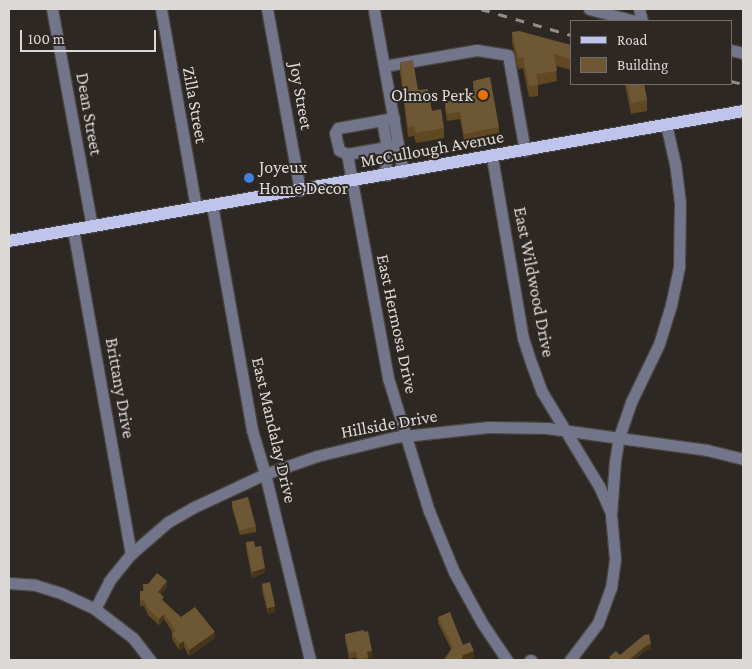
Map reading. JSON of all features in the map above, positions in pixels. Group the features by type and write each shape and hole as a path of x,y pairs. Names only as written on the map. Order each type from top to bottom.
{"main road":[{"name":"McCullough Avenue","path":"9,240 492,157 743,111"}],"street":[{"name":"Dean Street","path":"52,9 92,226"},
{"name":"Zilla Street","path":"161,9 196,208"},
{"name":"Joy Street","path":"267,9 300,190"},
{"path":"590,9 630,20"},
{"path":"374,11 403,172"},
{"path":"384,66 477,50 508,55 525,151"},
{"path":"729,114 743,118"},
{"path":"387,175 386,147 382,120 394,118"},
{"name":"East Hermosa Drive","path":"382,120 338,128 336,133 339,150 346,154 388,378 429,511 454,572 482,623 508,660"},
{"name":"East Wildwood Drive","path":"570,660 598,623 611,588 615,559 611,515 615,461 619,438 631,402 659,344 671,305 679,266 680,203 675,164 666,124"},
{"path":"346,154 398,145"},
{"name":"East Wildwood Drive","path":"492,157 524,338 542,392 599,486 611,515"},
{"name":"East Mandalay Drive","path":"212,205 252,430 265,474 310,660"},
{"name":"Brittany Drive","path":"74,229 131,554"},
{"name":"Hillside Drive","path":"95,609 109,581 131,554 168,522 184,512 265,474 317,456 405,436 488,427 564,430 707,450 743,459"},
{"path":"9,583 35,585 61,593 95,609 133,638 150,660"}],"building":[{"path":"519,31 570,45 570,59 554,54 557,71 536,74 538,85 529,86 523,57 518,58 512,32"},
{"path":"413,60 418,90 428,89 432,111 441,109 444,128 416,133 414,126 408,127 400,62"},
{"path":"490,77 499,127 464,134 460,112 447,114 445,102 475,96 473,81"},
{"path":"627,85 644,85 647,100 631,103"},
{"path":"248,497 256,526 239,530 232,501"},
{"path":"254,541 255,547 261,546 265,568 252,572 246,542"},
{"path":"157,573 167,581 158,592 164,597 161,600 181,617 195,607 215,632 189,650 184,641 179,644 172,633 176,631 164,614 159,619 148,609 144,600 140,600 140,591 144,591 143,584 148,584"},
{"path":"270,582 275,606 267,608 262,584"},
{"path":"450,612 463,645 470,642 474,651 463,655 461,660 444,660 453,647 438,617"},
{"path":"364,630 364,632 368,631 372,651 367,652 368,657 358,659 356,651 349,653 345,634"},
{"path":"649,634 651,644 647,645 629,660 611,660 609,657 616,651 620,655 644,635"}],"railway":[{"path":"481,9 570,35"},
{"path":"732,81 743,84"}],"place":[{"name":"Olmos Perk","path":"483,95"},
{"name":"Joyeux Home Decor","path":"249,178"}]}
